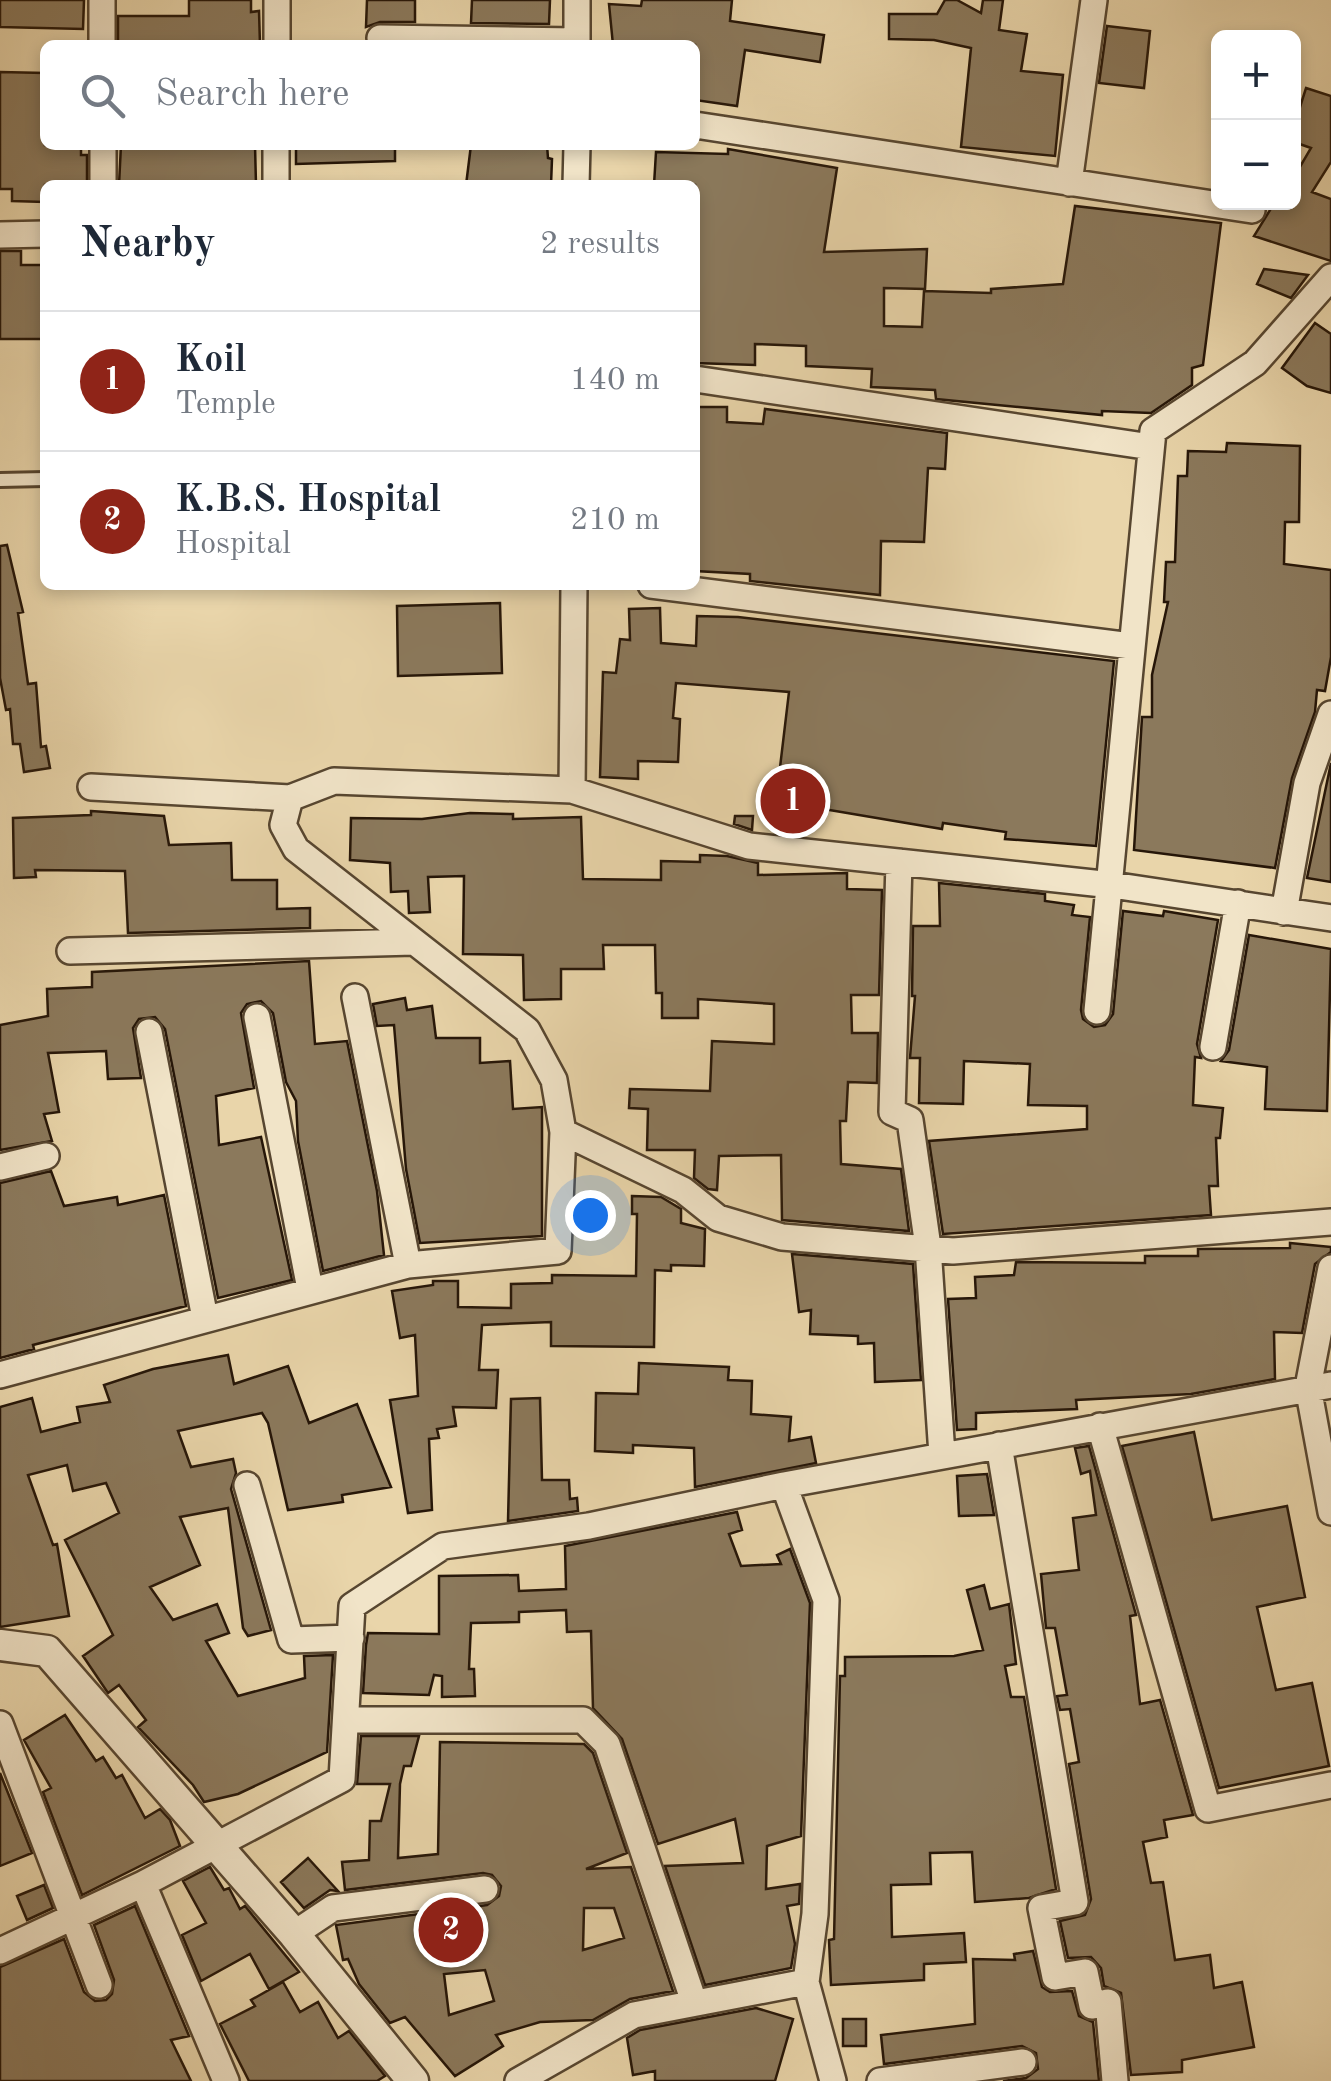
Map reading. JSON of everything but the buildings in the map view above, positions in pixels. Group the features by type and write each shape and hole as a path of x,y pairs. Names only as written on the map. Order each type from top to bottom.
{"street":[{"path":"102,0 102,40"},
{"path":"277,0 277,40"},
{"path":"577,0 577,40"},
{"path":"1069,183 1094,0"},
{"path":"380,38 459,40"},
{"path":"700,126 1211,204"},
{"path":"103,150 103,180"},
{"path":"276,150 276,180"},
{"path":"576,150 576,180"},
{"path":"0,234 40,234"},
{"path":"1097,1011 1153,431 1256,363 1331,277"},
{"path":"700,381 1151,447"},
{"path":"572,790 574,590"},
{"path":"690,590 1131,646"},
{"path":"1284,912 1307,782 1329,727"},
{"path":"91,788 290,798 334,781 572,790 749,846 1112,885 1331,918"},
{"path":"0,1375 408,1265 558,1250 563,1132 554,1080 526,1030 296,849 283,825 290,798"},
{"path":"899,862 892,1112 910,1120 928,1247 942,1455"},
{"path":"1214,1048 1238,903"},
{"path":"70,951 414,942"},
{"path":"355,997 408,1265"},
{"path":"257,1016 310,1289"},
{"path":"149,1032 205,1318"},
{"path":"563,1132 683,1190 718,1218 782,1238 992,1249 1331,1222"},
{"path":"0,1166 46,1156"},
{"path":"1331,1268 1319,1386 1331,1512"},
{"path":"0,1950 143,1884 342,1779 352,1606 444,1546 588,1526 784,1485 1319,1386"},
{"path":"1100,1426 1208,1809 1331,1785"},
{"path":"998,1445 1075,1902 1041,1908 1055,1977 1085,1972 1092,2006 1108,2002 1114,2081"},
{"path":"784,1485 826,1600 814,1914 806,1982 833,2081"},
{"path":"248,1486 291,1640 351,1638"},
{"path":"0,1646 47,1651 294,1934 413,2081"},
{"path":"346,1720 582,1720 607,1744 694,2002"},
{"path":"0,1724 99,1985"},
{"path":"143,1884 226,2081"},
{"path":"294,1934 333,1908 485,1889"},
{"path":"518,2081 634,2015 806,1982"},
{"path":"880,2081 1023,2062"}],"lane":[{"path":"0,480 40,479"}],"place":[{"name":"Koil","path":"793,801"},
{"name":"K.B.S. Hospital","path":"451,1930"}]}
